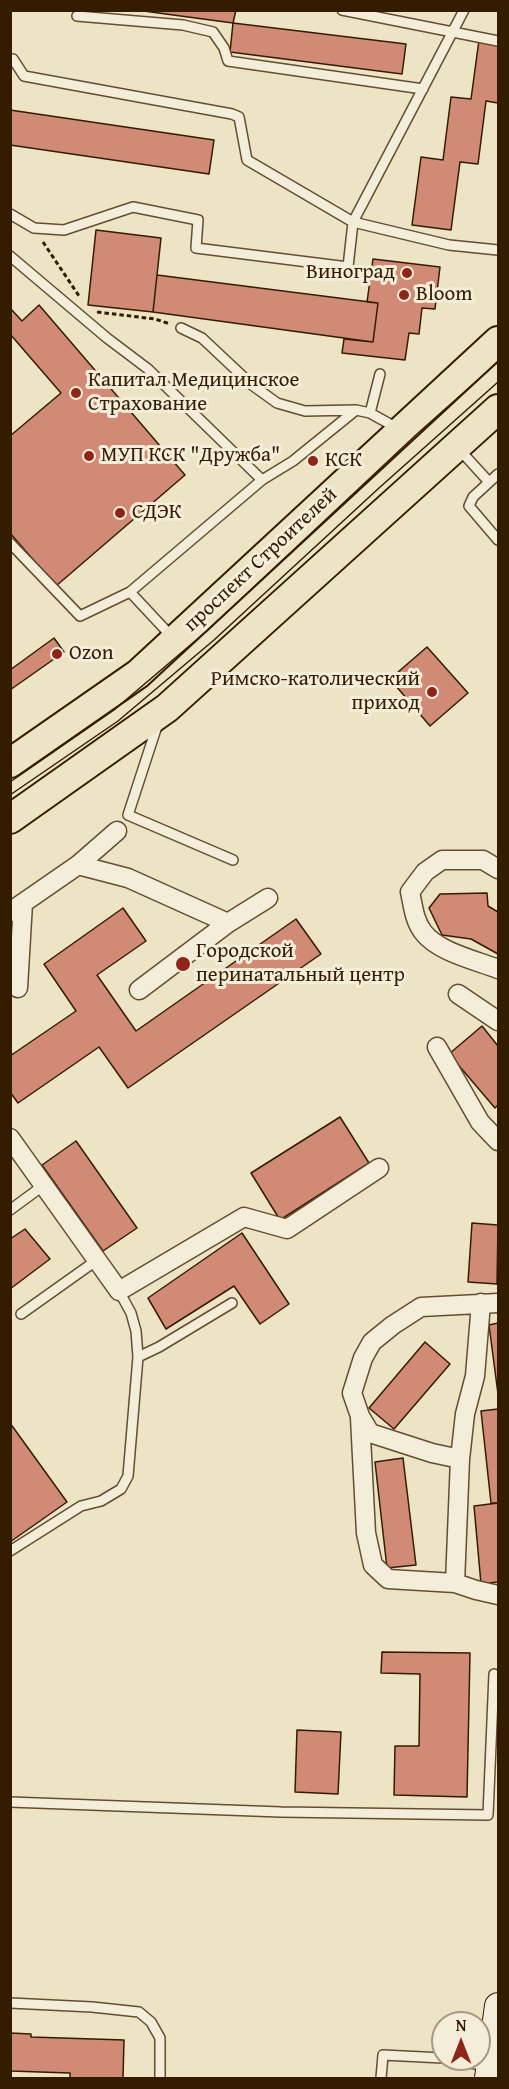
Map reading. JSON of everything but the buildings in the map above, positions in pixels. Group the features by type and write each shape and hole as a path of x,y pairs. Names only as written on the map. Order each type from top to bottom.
{"main road":[{"name":"проспект Строителей","path":"10,763 138,674 498,341"},
{"path":"10,819 161,712 498,409"},
{"path":"489,2073 498,2006"}],"street":[{"path":"18,988 17,907 78,865 117,831"},
{"path":"498,869 483,860 442,860 425,872 410,892 415,917 423,933 446,950 498,969"},
{"path":"78,865 128,878 228,923"},
{"path":"139,990 228,923 268,898"},
{"path":"458,994 498,1021"},
{"path":"437,1047 480,1122 498,1141"},
{"path":"10,1138 118,1291 244,1216 286,1229 379,1168"},
{"path":"455,1583 460,1459 465,1414 490,1303 421,1307 372,1342 363,1358 352,1393 360,1416 370,1433 432,1453 460,1459"},
{"path":"360,1416 366,1533 373,1565 388,1579 455,1583 498,1595"}],"lane":[{"path":"342,10 498,41"},
{"path":"10,214 34,228 64,230 133,207 198,220 196,248 348,267 353,222 464,10"},
{"path":"77,16 183,25 213,32 224,48 228,61 423,89"},
{"path":"10,58 24,76 239,117 247,160 353,222 449,245 498,250"},
{"path":"10,256 107,338 148,369 262,480"},
{"path":"181,328 202,338 252,385 277,403 305,411 356,410 370,413 402,430"},
{"path":"370,413 380,374"},
{"path":"10,543 80,616 130,592 262,480 293,461 356,410"},
{"path":"457,447 489,482"},
{"path":"498,474 473,497 469,506 498,540"},
{"path":"130,592 174,640"},
{"path":"161,712 128,815 233,860"},
{"path":"10,1210 44,1185"},
{"path":"21,1314 97,1260"},
{"path":"10,1551 81,1506 101,1501 121,1489 128,1476 138,1357 136,1331 131,1313 118,1291"},
{"path":"138,1357 232,1303"},
{"path":"10,1802 269,1812 488,1815 495,1674"},
{"path":"10,2003 139,2012 151,2022 160,2038 160,2079"},
{"path":"381,2079 383,2055 431,2057"}],"path":[{"path":"34,228 81,299"},
{"path":"92,311 155,319 181,328"}],"tram line":[{"path":"10,782 114,710 208,630 417,434 498,362"},
{"path":"10,795 118,721 214,640 498,382"}],"place":[{"name":"Виноград","path":"407,273"},
{"name":"Bloom","path":"404,295"},
{"name":"Капитал Медицинское Страхование","path":"76,393"},
{"name":"МУП КСК \"Дружба\"","path":"89,456"},
{"name":"КСК","path":"313,461"},
{"name":"СДЭК","path":"120,513"},
{"name":"Ozon","path":"57,654"},
{"name":"Римско-католический приход","path":"432,692"},
{"name":"Городской перинатальный центр","path":"183,964"}]}
